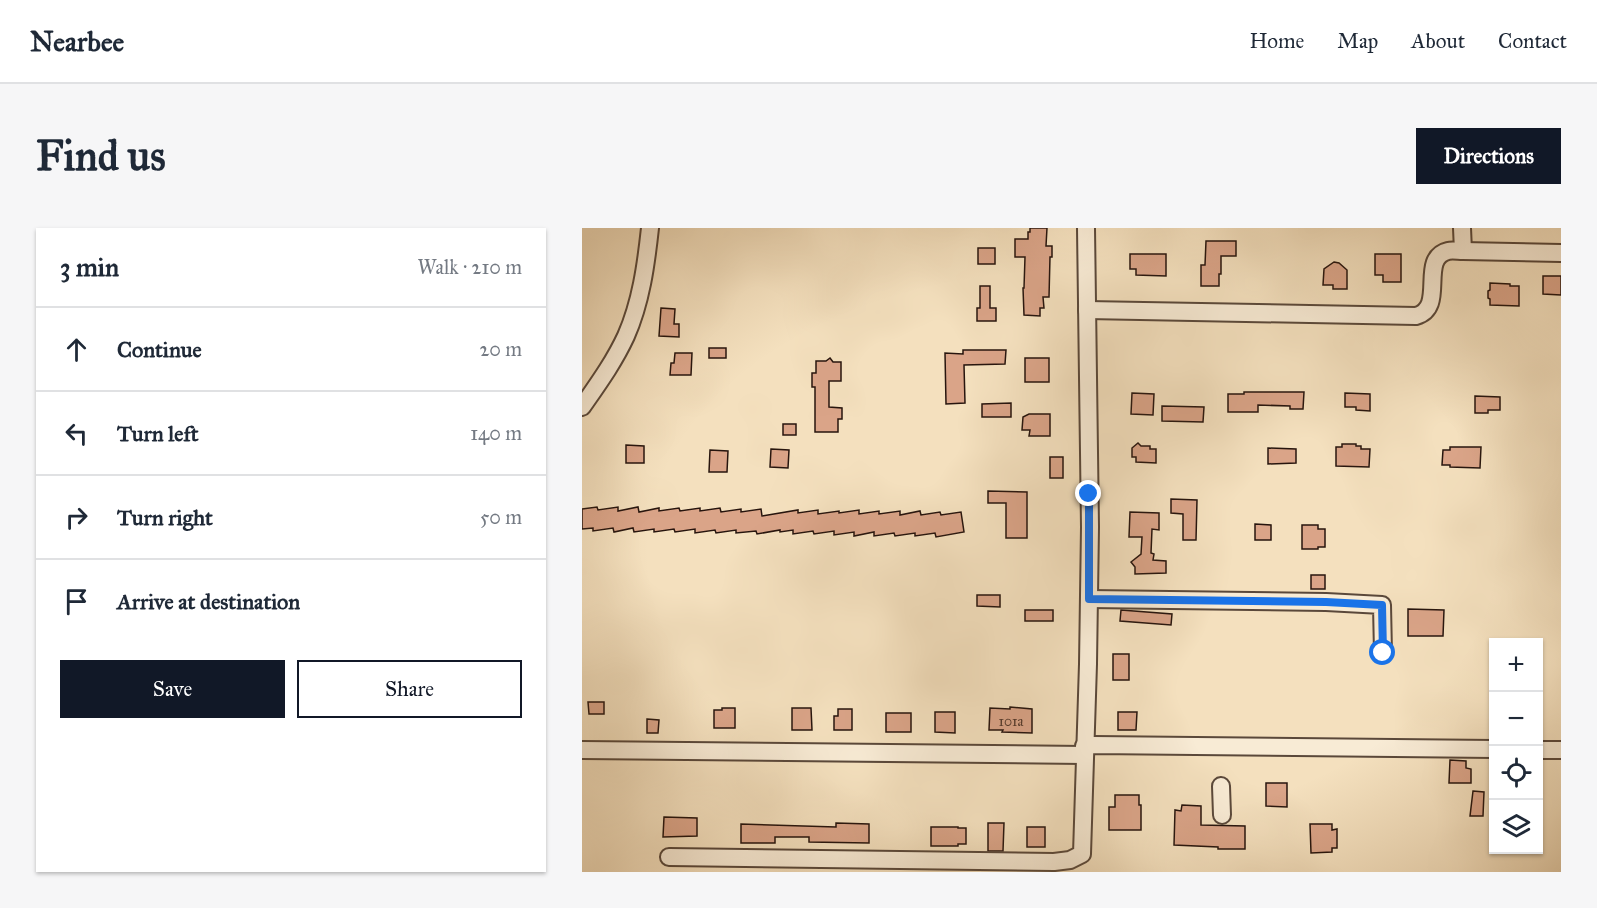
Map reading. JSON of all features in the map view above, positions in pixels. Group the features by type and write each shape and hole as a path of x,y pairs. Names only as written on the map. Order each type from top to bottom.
{"street":[{"path":"582,407 610,367 627,334 642,284 650,228"},
{"path":"669,857 1042,862 1070,860 1082,854 1089,599 1086,228"},
{"path":"1462,228 1463,251"},
{"path":"1087,310 1416,316 1425,312 1430,304 1434,265 1439,256 1448,251 1561,253"},
{"path":"1089,599 1326,602 1382,605 1383,653"},
{"path":"582,750 1084,751 1094,745 1489,749"},
{"path":"1543,750 1561,750"},
{"path":"1221,786 1222,815"}],"building":[{"path":"1030,228 1047,228 1046,246 1052,246 1049,297 1043,297 1044,308 1040,308 1040,316 1024,315 1025,257 1015,257 1015,239 1028,239"},
{"path":"1206,241 1236,241 1236,256 1221,256 1219,286 1201,286 1201,265 1205,265"},
{"path":"978,248 995,248 995,264 978,264"},
{"path":"1130,254 1166,254 1166,276 1136,275 1136,269 1130,269"},
{"path":"1375,254 1401,254 1401,282 1383,282 1383,275 1375,275"},
{"path":"1334,262 1347,270 1347,289 1333,289 1333,285 1323,285 1324,269"},
{"path":"1543,276 1561,276 1561,295 1543,294"},
{"path":"1490,283 1519,286 1519,306 1490,305 1488,291"},
{"path":"980,286 990,286 990,308 996,308 996,321 977,321 977,308 980,308"},
{"path":"661,308 675,309 674,324 679,324 679,337 659,336"},
{"path":"709,348 726,348 726,358 709,358"},
{"path":"963,350 1006,350 1005,364 964,365 965,403 946,404 945,353 963,354"},
{"path":"675,353 692,353 691,375 670,375"},
{"path":"830,358 833,362 841,362 841,381 829,381 829,407 842,408 842,419 838,419 838,432 815,432 815,387 812,387 812,373 816,373 816,361 826,361"},
{"path":"1025,358 1049,358 1049,382 1025,382"},
{"path":"1244,392 1304,392 1303,409 1290,409 1290,406 1258,405 1258,412 1228,412 1228,394 1244,394"},
{"path":"1132,393 1154,394 1153,415 1131,414"},
{"path":"1345,393 1370,394 1370,411 1345,407"},
{"path":"1475,396 1500,397 1500,410 1475,413"},
{"path":"1011,403 1011,417 982,417 982,404"},
{"path":"1162,406 1204,407 1203,422 1162,421"},
{"path":"1029,414 1050,414 1050,436 1029,436 1030,430 1022,430 1023,417"},
{"path":"783,424 796,424 796,435 783,435"},
{"path":"1138,443 1141,446 1150,446 1150,449 1156,449 1156,463 1136,462 1136,457 1132,457 1132,448"},
{"path":"1342,444 1356,444 1356,446 1361,446 1361,449 1370,449 1369,467 1336,466 1336,447 1342,447"},
{"path":"626,445 644,446 644,463 626,463"},
{"path":"1450,447 1481,447 1480,468 1442,465 1443,450 1450,450"},
{"path":"1268,448 1296,449 1296,463 1268,464"},
{"path":"771,449 789,450 788,468 770,467"},
{"path":"710,450 728,451 727,472 709,472"},
{"path":"1050,457 1063,457 1063,478 1050,478"},
{"path":"988,491 1027,492 1027,538 1006,538 1006,503 988,503"},
{"path":"1171,499 1197,500 1196,540 1183,540 1183,514 1171,513"},
{"path":"597,507 598,510 618,507 618,511 638,507 639,512 659,508 659,511 679,508 680,511 700,508 700,511 720,508 721,512 761,509 762,516 798,510 798,513 818,510 818,514 859,510 859,514 900,511 900,515 920,511 921,515 961,512 964,532 936,537 935,533 895,536 894,533 874,536 874,532 854,536 854,532 834,535 834,531 793,534 793,530 780,532 780,530 757,534 756,531 736,533 736,530 695,533 695,529 654,532 654,529 634,532 633,528 614,532 613,528 593,531 593,528 582,529 582,509"},
{"path":"1130,512 1159,513 1159,530 1152,529 1151,553 1154,554 1153,560 1166,561 1166,573 1135,574 1135,567 1131,562 1141,554 1142,537 1129,537"},
{"path":"1255,524 1271,525 1271,540 1255,540"},
{"path":"1302,525 1318,525 1318,529 1325,529 1325,547 1302,549"},
{"path":"1311,575 1325,575 1325,589 1311,589"},
{"path":"977,595 1000,595 1000,607 977,606"},
{"path":"1408,609 1444,610 1443,636 1408,636"},
{"path":"1025,610 1053,610 1053,621 1025,621"},
{"path":"1121,610 1172,614 1171,625 1120,621"},
{"path":"1113,654 1129,654 1129,680 1113,680"},
{"path":"588,702 604,702 604,714 589,714"},
{"path":"1010,707 1032,709 1032,733 989,730 990,708 1010,709"},
{"path":"722,708 735,708 735,728 714,728 714,710 722,710"},
{"path":"792,708 811,708 812,730 792,730"},
{"path":"838,709 852,709 852,730 834,730 834,716 838,716"},
{"path":"935,712 955,712 955,733 935,732"},
{"path":"1118,712 1137,712 1136,730 1118,730"},
{"path":"886,713 911,713 911,732 886,732"},
{"path":"647,719 659,720 658,733 647,733"},
{"path":"1450,760 1466,761 1466,768 1471,769 1471,783 1449,783"},
{"path":"1266,783 1287,783 1287,807 1266,806"},
{"path":"1473,791 1484,792 1483,816 1470,816"},
{"path":"1115,795 1139,795 1141,830 1109,830 1109,807 1115,807"},
{"path":"1182,805 1201,806 1201,825 1245,826 1245,849 1174,845 1175,810 1181,811"},
{"path":"664,817 697,818 697,836 663,837"},
{"path":"836,823 869,824 869,843 809,842 809,837 775,837 775,843 741,843 741,824 836,827"},
{"path":"988,823 1004,823 1003,851 988,851"},
{"path":"1310,824 1332,824 1332,830 1337,829 1337,848 1332,848 1332,852 1311,853"},
{"path":"931,827 966,828 966,844 931,846"},
{"path":"1027,827 1045,827 1045,847 1027,847"}],"route":[{"path":"1089,494 1089,599 1326,602 1382,605 1383,653"}]}
